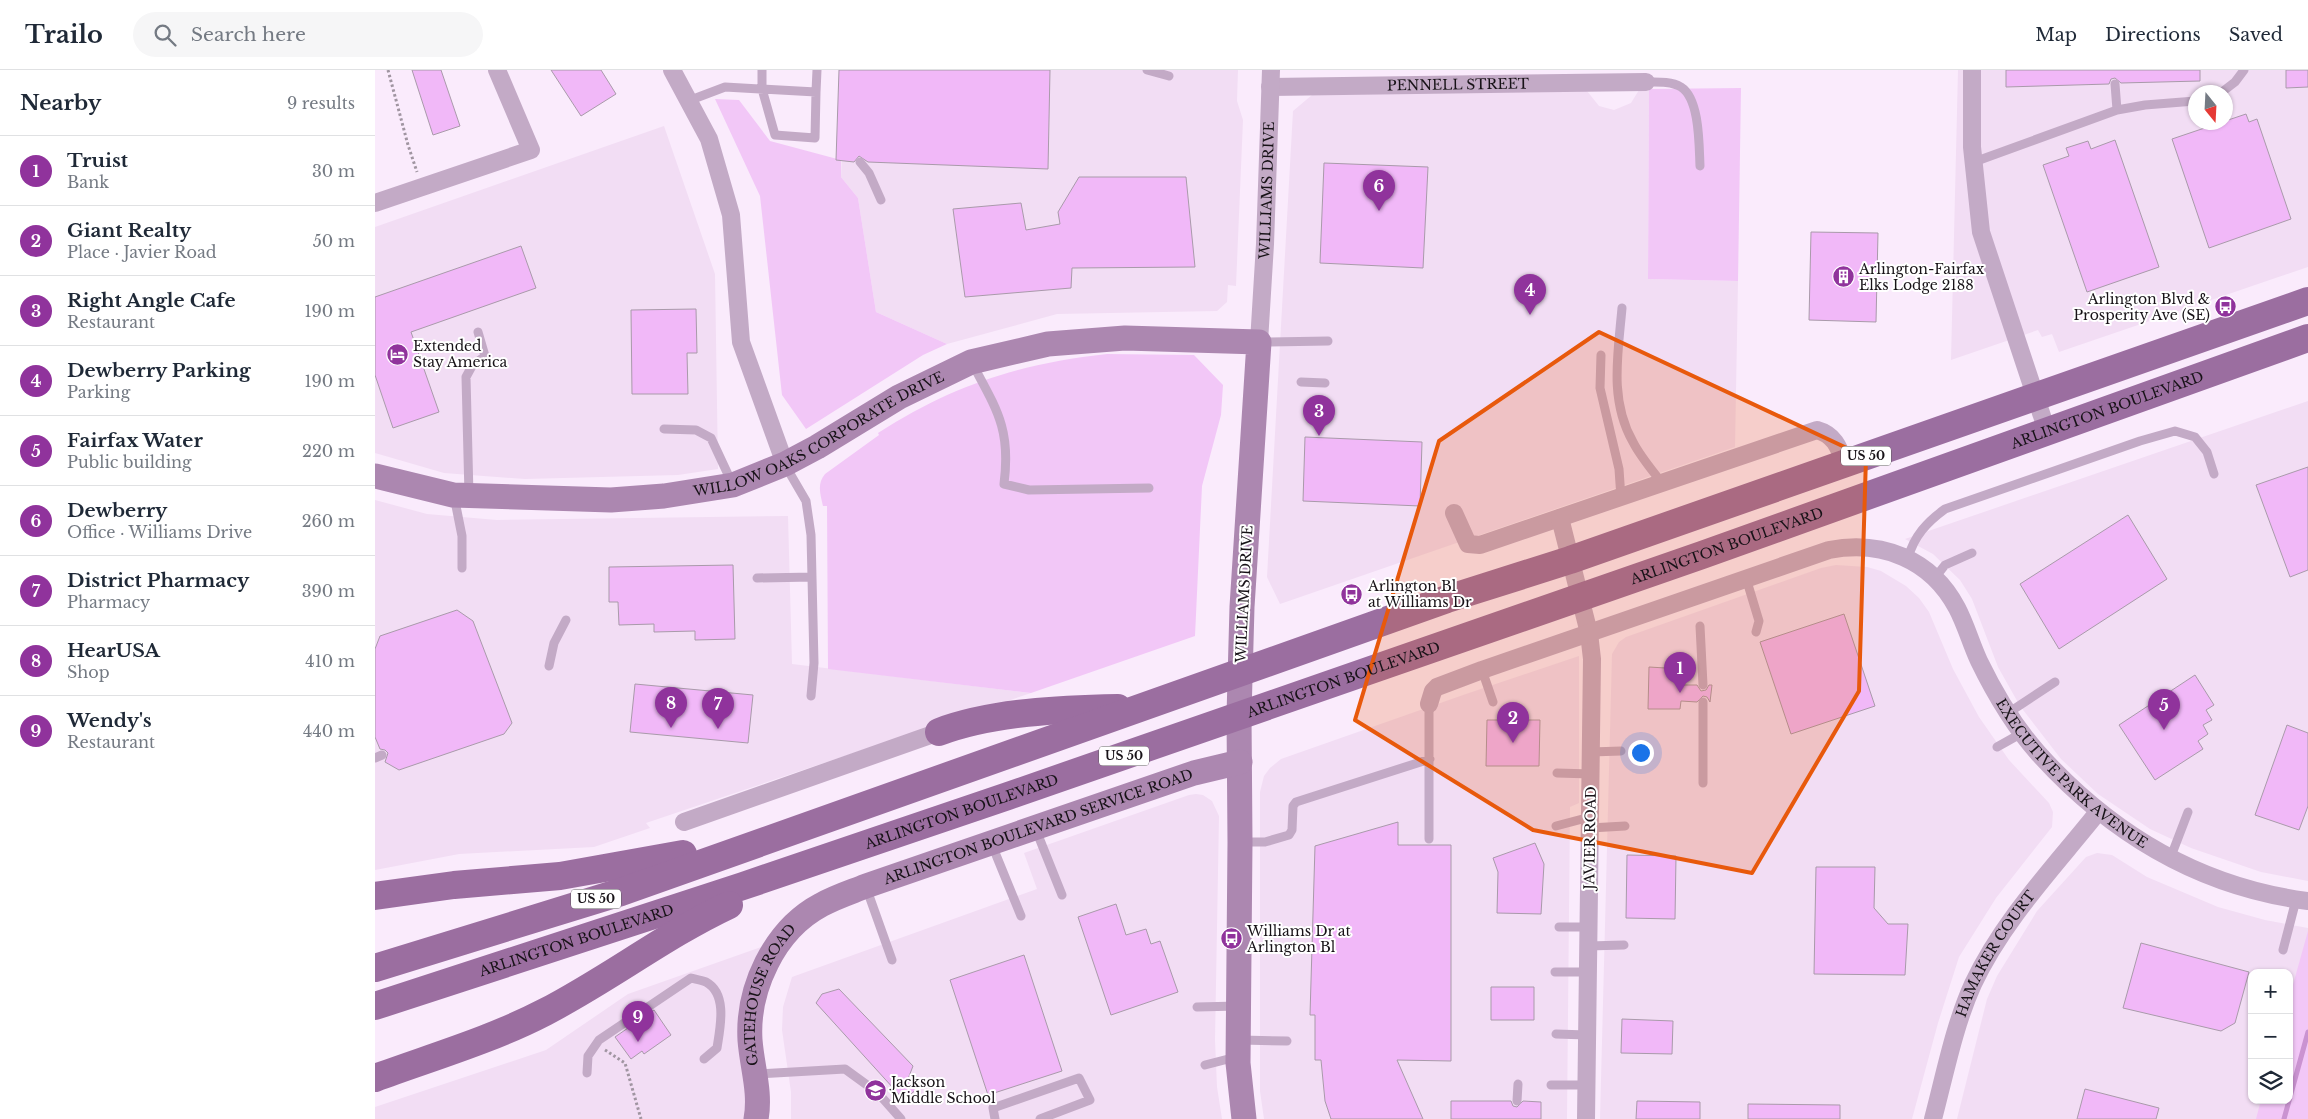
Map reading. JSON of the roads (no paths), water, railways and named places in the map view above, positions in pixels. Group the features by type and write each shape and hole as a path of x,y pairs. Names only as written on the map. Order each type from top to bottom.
{"main road":[{"name":"US 50","path":"375,968 621,892 813,822 1456,596 1570,560 2308,301"},
{"name":"ARLINGTON BOULEVARD","path":"375,1006 875,842 1580,597 2308,338"},
{"path":"2280,348 2308,342"},
{"path":"939,732 976,720 1052,711 1144,707"},
{"path":"375,896 454,885 533,880 604,870 698,851 813,822"},
{"path":"375,1078 512,1028 547,1011 659,942 711,913 767,887 875,842"}],"street":[{"path":"375,203 531,150 497,70"},
{"path":"672,70 709,139 731,215 741,342 785,464"},
{"path":"1972,70 1974,162 1981,232 2047,431"},
{"name":"PENNELL STREET","path":"1270,78 1646,82"},
{"name":"WILLIAMS DRIVE","path":"1245,1119 1238,1048 1239,715 1242,607 1259,342 1270,78"},
{"name":"WILLOW OAKS CORPORATE DRIVE","path":"375,476 461,495 611,500 664,496 733,485 785,464 817,447 899,397 971,362 1048,344 1125,338 1259,342"},
{"path":"1454,513 1463,538 1473,546 1489,543 1817,430 1825,432 1833,439 1845,464"},
{"name":"JAVIER ROAD","path":"1560,518 1589,633 1592,670 1586,1119"},
{"path":"1429,704 1430,697 1437,687 1829,550 1850,546 1870,547 1908,558"},
{"name":"EXECUTIVE PARK AVENUE","path":"1908,558 1935,579 1946,591 1957,609 1981,664 2008,713 2022,733 2065,782 2098,812 2151,849 2170,859 2229,882 2302,900"},
{"path":"685,822 939,732"},
{"name":"ARLINGTON BOULEVARD SERVICE ROAD","path":"838,897 1194,773 1240,762"},
{"name":"HAMAKER COURT","path":"1933,1119 1961,1016 1973,984 1989,954 2006,928 2098,812"},
{"name":"GATEHOUSE ROAD","path":"756,1119 758,1088 750,1041 750,1017 758,984 767,962 776,947 805,916 819,906 838,897"}],"lane":[{"path":"762,70 762,89 775,135 815,138 817,70"},
{"path":"1147,70 1169,76"},
{"path":"2231,85 2244,70"},
{"path":"1646,82 1666,82 1682,88 1693,104 1699,132 1700,166"},
{"path":"2115,84 2117,110"},
{"path":"689,100 725,87 816,92"},
{"path":"1974,162 2117,110 2145,104 2188,101"},
{"path":"860,162 869,173 881,200"},
{"path":"1622,308 1616,375 1619,405 1632,442 1662,483"},
{"path":"462,568 461,495 466,377 472,366 485,356 478,332"},
{"path":"1259,342 1328,341"},
{"path":"1601,355 1600,388 1619,469 1621,498"},
{"path":"971,362 994,404 1005,434 1007,458 1004,484 1029,490 1149,488"},
{"path":"1301,382 1325,383"},
{"path":"664,429 696,430 711,438 733,485"},
{"path":"1908,558 1919,534 1929,520 1945,509 2140,441 2175,431 2195,437 2207,452 2214,474"},
{"path":"785,464 806,501 811,535 814,663 811,696"},
{"path":"1935,579 1945,565 1972,553"},
{"path":"757,578 812,577"},
{"path":"1746,578 1759,621 1755,632"},
{"path":"549,666 554,643 566,620"},
{"path":"1700,626 1703,685"},
{"path":"1482,670 1493,702"},
{"path":"2008,713 2055,682"},
{"path":"1703,702 1703,783"},
{"path":"1429,704 1429,839"},
{"path":"1997,747 2022,733"},
{"path":"1591,752 1621,752"},
{"path":"1240,842 1265,842 1289,835 1292,830 1293,806 1297,802 1430,759"},
{"path":"1557,773 1591,774"},
{"path":"2170,859 2188,812"},
{"path":"1556,826 1590,822 1625,826"},
{"path":"1036,828 1062,894"},
{"path":"991,843 1021,916"},
{"path":"866,886 892,960"},
{"path":"2283,950 2302,900"},
{"path":"1559,927 1588,927"},
{"path":"1588,946 1625,944"},
{"path":"1555,972 1588,972"},
{"path":"587,1073 588,1056 599,1040 691,978 706,982 717,992 721,1009 717,1048 704,1059"},
{"path":"1197,1007 1238,1006"},
{"path":"1557,1034 1587,1035"},
{"path":"1205,1065 1238,1048 1287,1041"},
{"path":"756,1074 845,1070 878,1093 901,1119"},
{"path":"995,1119 993,1108 1079,1078 1090,1100 1040,1119"},
{"path":"1517,1101 1518,1084"},
{"path":"1551,1085 1586,1085"}],"waterway":[{"path":"2284,1119 2308,1032"}],"place":[{"name":"Dewberry","path":"1379,211"},
{"name":"Arlington-Fairfax Elks Lodge 2188","path":"1843,277"},
{"name":"Arlington Blvd & Prosperity Ave (SE)","path":"2226,307"},
{"name":"Dewberry Parking","path":"1530,315"},
{"name":"Extended Stay America","path":"397,354"},
{"name":"Right Angle Cafe","path":"1319,436"},
{"name":"Arlington Bl at Williams Dr","path":"1352,594"},
{"name":"Truist","path":"1680,693"},
{"name":"HearUSA","path":"671,728"},
{"name":"District Pharmacy","path":"718,729"},
{"name":"Fairfax Water","path":"2164,730"},
{"name":"Giant Realty","path":"1513,743"},
{"name":"Williams Dr at Arlington Bl","path":"1231,939"},
{"name":"Wendy's","path":"638,1042"},
{"name":"Jackson Middle School","path":"875,1090"}]}
